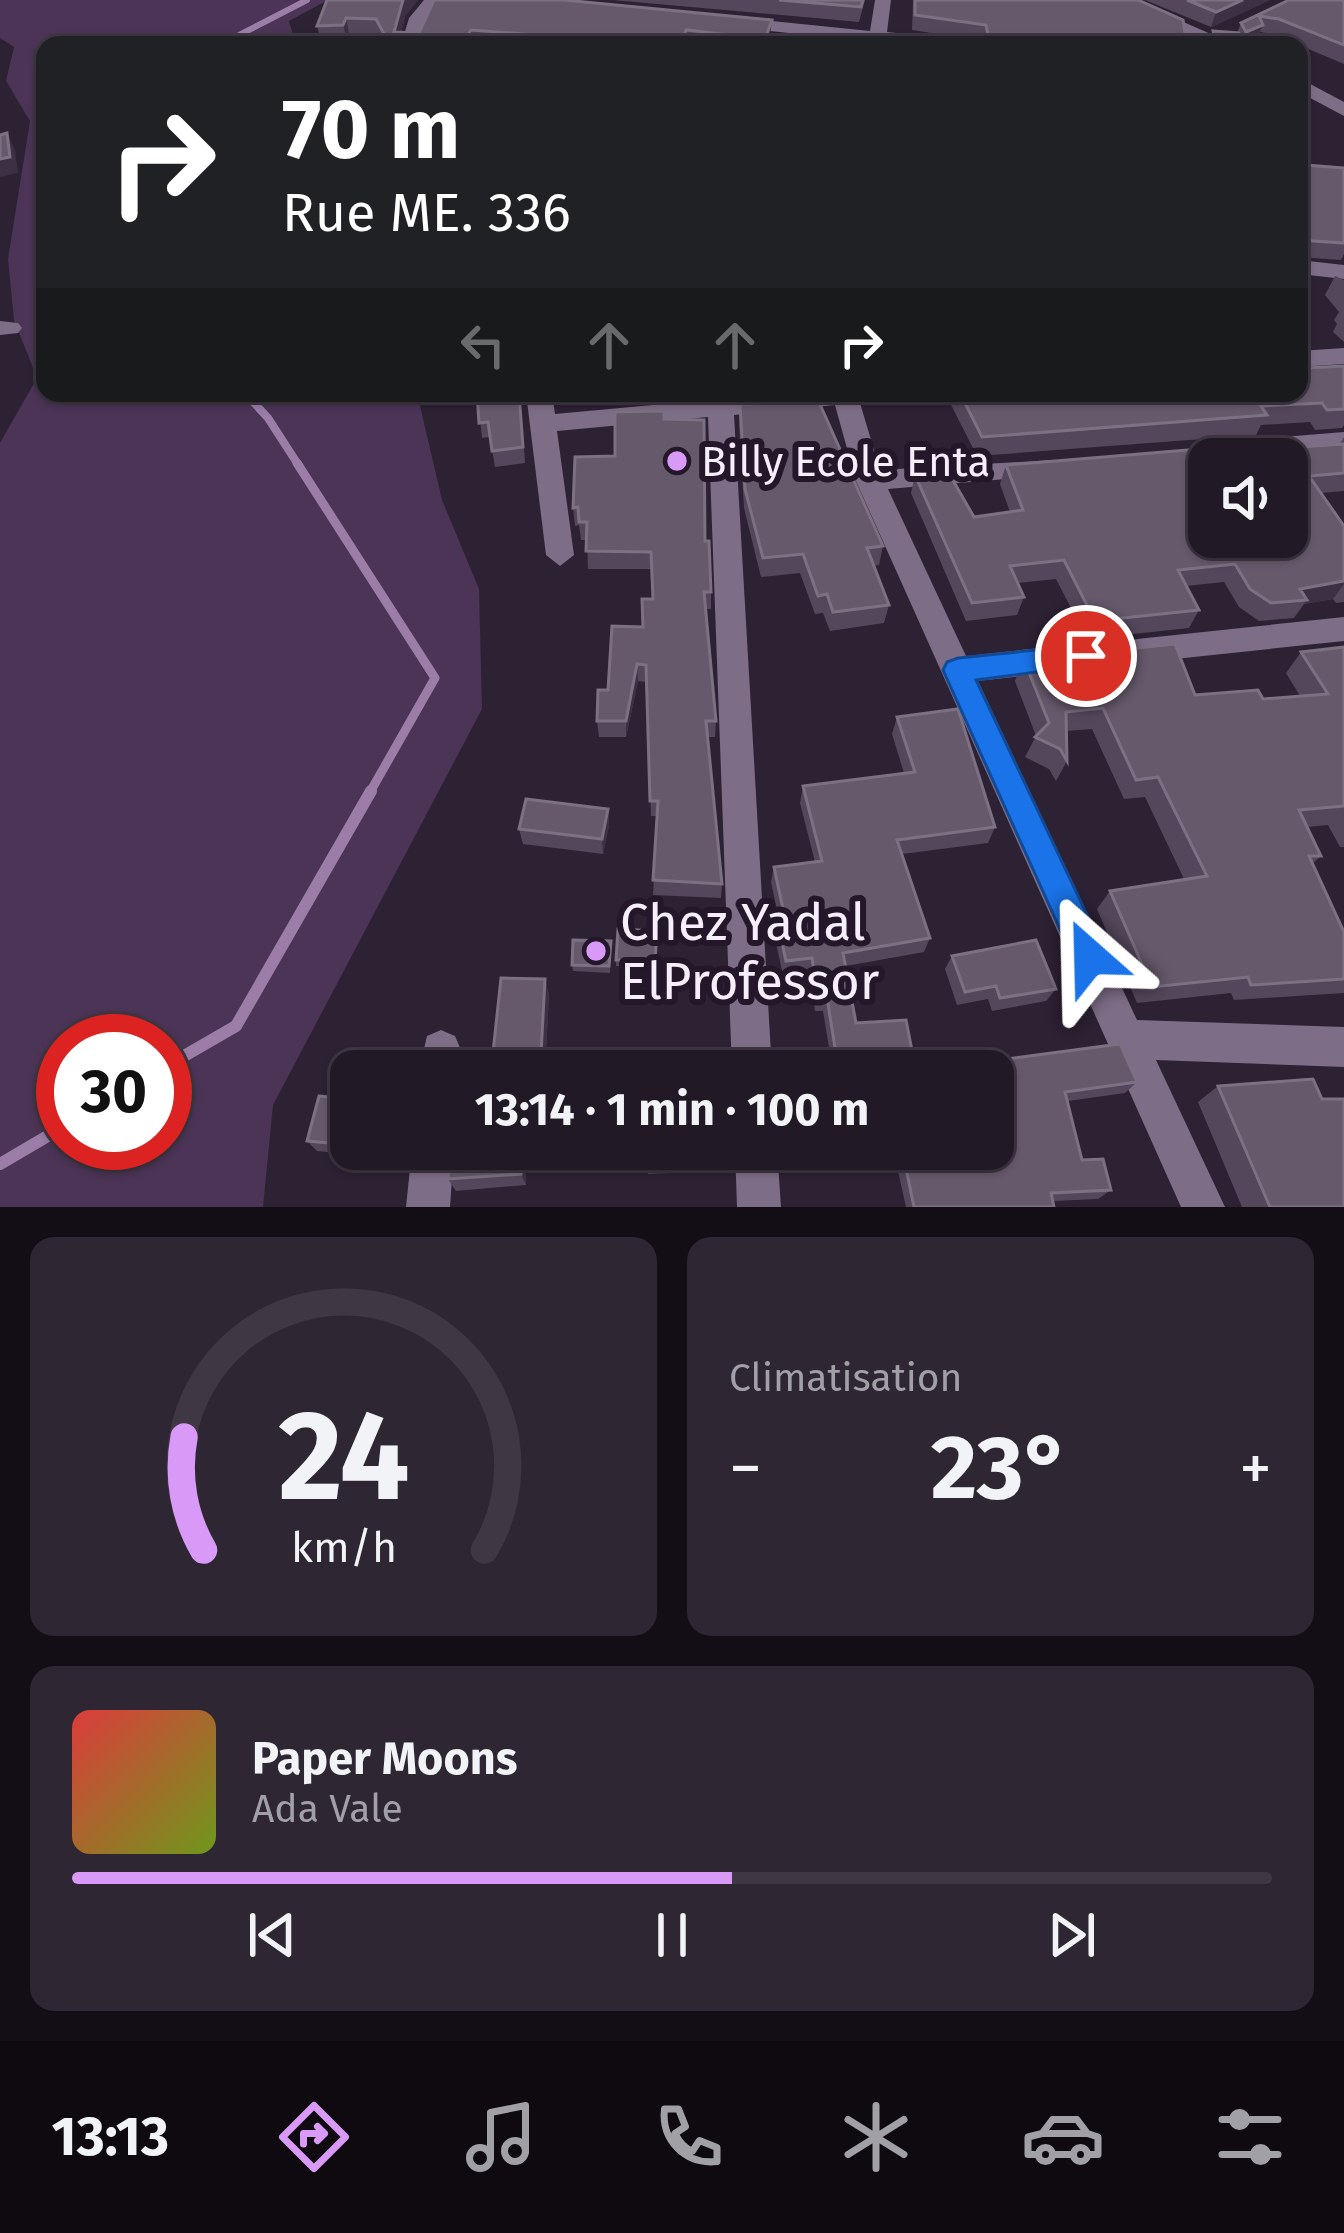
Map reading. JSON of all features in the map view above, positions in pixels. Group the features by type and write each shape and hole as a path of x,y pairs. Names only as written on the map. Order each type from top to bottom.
{"street":[{"path":"413,36 418,18 433,0"},
{"path":"878,36 883,0"},
{"path":"1118,0 1221,36"},
{"path":"707,20 837,36"},
{"path":"1335,95 1344,110"},
{"path":"1308,268 1344,272"},
{"path":"1308,358 1344,356"},
{"path":"540,402 560,555"},
{"path":"543,424 788,402"},
{"path":"855,402 870,481 1203,1207"},
{"path":"721,410 751,1050"},
{"path":"1308,444 1344,441"},
{"path":"870,481 1060,465"},
{"path":"958,670 1344,629"},
{"path":"1128,1039 1344,1047"},
{"path":"428,1207 431,1170"},
{"path":"757,1170 759,1207"}],"shaded area":[{"path":"0,0 328,0 289,21 293,36 36,36 36,375 14,320 8,259 30,121 6,81 14,47 0,38"},
{"path":"36,380 36,402 419,402 442,500 479,589 482,709 273,1105 263,1207 0,1207 0,443"}],"building":[{"path":"327,0 403,0 394,32 419,33 434,0 564,0 772,20 766,36 686,30 684,36 524,36 471,30 467,36 385,36 376,19 346,18 343,25 317,26"},
{"path":"779,0 863,0 861,7"},
{"path":"915,0 1138,0 1183,20 1186,36 988,36 986,25 915,15"},
{"path":"1187,0 1243,0 1216,12"},
{"path":"1289,0 1344,0 1344,45 1279,19 1259,16 1263,25 1246,32 1241,23"},
{"path":"1213,31 1240,33 1232,36 1214,36"},
{"path":"7,133 10,157 0,159 0,135"},
{"path":"1308,165 1344,168 1344,243 1308,241"},
{"path":"1344,366 1344,409 1327,410 1322,403 1261,406 1267,415 982,437 964,402 1308,402 1308,368"},
{"path":"478,402 520,402 523,447 492,451 488,422 479,423"},
{"path":"819,402 883,546 867,548 889,605 833,612 827,594 818,596 803,554 763,558 745,489 740,404"},
{"path":"664,411 664,419 704,420 705,541 709,541 711,592 704,592 716,721 706,721 722,884 653,880 658,801 650,801 646,665 637,664 626,721 597,721 598,690 608,690 612,626 643,627 642,599 653,599 651,552 586,551 587,522 579,522 578,507 573,508 575,457 615,456 615,412"},
{"path":"1344,444 1344,473 1309,476 1344,526 1344,581 1300,589 1307,600 1271,603 1250,589 1235,564 1178,570 1199,610 1095,621 1064,560 1010,566 1024,597 972,603 915,475 947,470 974,517 1023,510 1006,465 1188,450 1188,558 1308,558 1308,447"},
{"path":"1175,644 1195,695 1258,690 1263,699 1328,694 1301,652 1344,647 1344,806 1299,810 1321,856 1309,856 1344,932 1344,979 1251,985 1248,977 1152,987 1110,891 1207,876 1158,777 1136,780 1103,708 1066,712 1067,761 1060,749 1035,737 1049,723 1024,660"},
{"path":"958,709 995,827 897,840 930,938 843,953 856,1023 906,1020 912,1050 835,1050 827,998 818,998 812,958 786,961 775,910 783,909 774,867 822,861 803,786 915,772 897,717"},
{"path":"526,799 608,809 602,839 519,829"},
{"path":"618,929 657,931 655,961 616,960"},
{"path":"573,940 611,941 609,966 572,965"},
{"path":"1036,940 1056,989 1000,998 996,986 965,992 952,956"},
{"path":"501,978 545,979 541,1050 493,1050"},
{"path":"1120,1044 1137,1082 1065,1092 1082,1160 1103,1159 1111,1190 1051,1193 1054,1207 914,1207 906,1170 1014,1170 1014,1058"},
{"path":"1313,1079 1322,1099 1344,1099 1344,1207 1270,1207 1218,1086"},
{"path":"319,1096 330,1097 330,1143 307,1141"},
{"path":"449,1170 521,1170 521,1174 448,1179"}],"waterway":[{"path":"237,36 307,0"},
{"path":"253,402 299,466"},
{"path":"297,463 435,678 369,794"},
{"path":"192,1051 236,1026 371,791"},
{"path":"0,1164 36,1143"}],"place":[{"name":"Billy Ecole Enta","path":"677,461"},
{"name":"Chez Yadal ElProfessor","path":"596,951"}],"route":[{"path":"1086,656 958,670 1090,957"}]}
